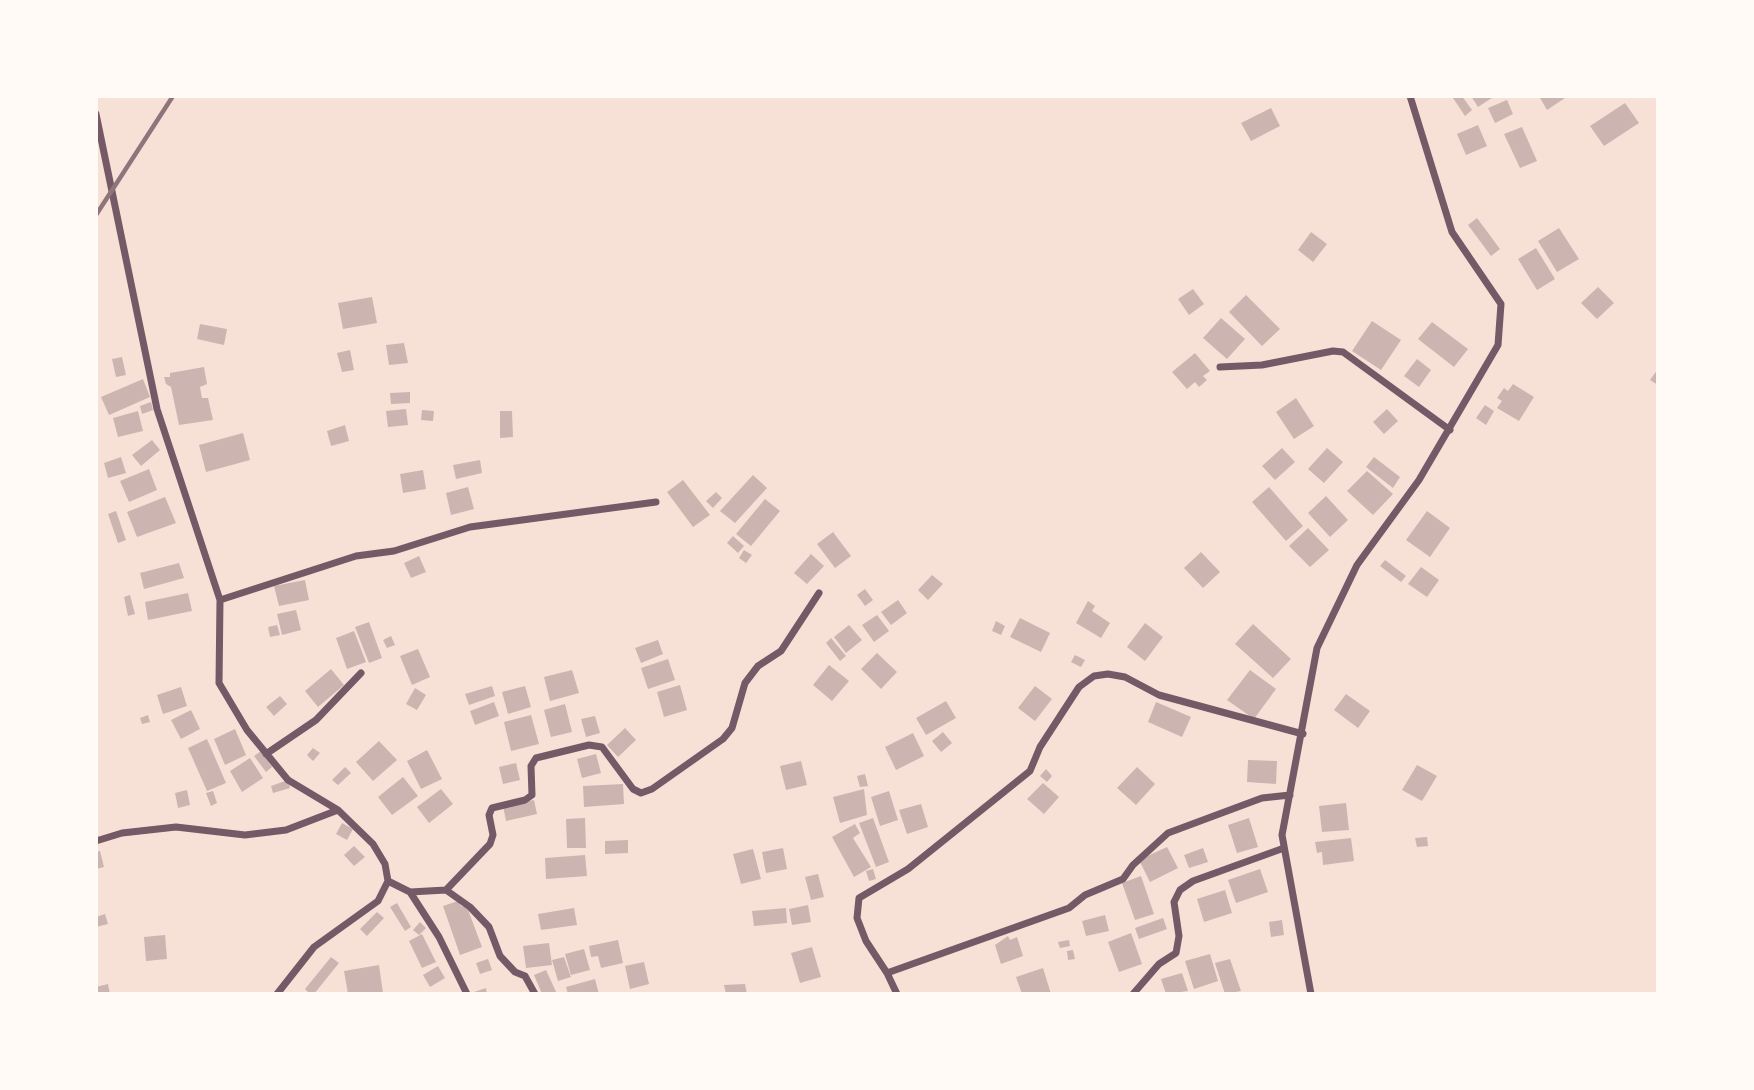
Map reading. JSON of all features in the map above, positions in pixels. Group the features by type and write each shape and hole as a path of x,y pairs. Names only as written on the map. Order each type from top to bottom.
{"street":[{"path":"1311,994 1282,835 1317,648 1357,565 1419,480 1498,345 1500,304 1452,232 1410,96"},
{"path":"96,114 158,410 220,600 219,683 247,730 288,780 338,810 373,844 385,864 388,881 378,901 314,947 277,994"},
{"path":"1220,367 1262,365 1333,351 1343,352 1450,430"},
{"path":"220,600 356,556 394,551 470,527 656,502"},
{"path":"446,891 491,844 493,835 489,815 492,808 525,800 532,795 531,766 536,758 589,745 601,747 633,789 641,793 652,789 723,739 732,728 745,683 758,666 781,651 819,593"},
{"path":"266,754 316,720 360,673"},
{"path":"897,994 866,941 857,918 859,898 908,869 1030,771 1040,747 1079,687 1094,676 1108,674 1125,677 1159,695 1303,734"},
{"path":"887,973 1069,908 1085,895 1123,879 1133,865 1168,833 1262,799 1290,795"},
{"path":"96,841 122,833 176,827 245,835 286,830 338,810"},
{"path":"1133,994 1159,964 1176,953 1179,936 1174,902 1180,890 1193,881 1284,848"},
{"path":"388,881 410,892 446,891 470,907 489,927 500,956 515,972 524,976 535,994"},
{"path":"410,892 439,937 467,994"}],"building":[{"path":"1462,96 1472,110 1465,116 1453,98"},
{"path":"1471,96 1495,96 1478,107"},
{"path":"1539,96 1564,96 1565,98 1547,110"},
{"path":"1507,100 1513,114 1495,123 1488,108"},
{"path":"1625,103 1639,123 1604,146 1590,126"},
{"path":"1271,108 1280,126 1251,141 1241,123"},
{"path":"1478,125 1487,146 1466,155 1457,134"},
{"path":"1522,127 1537,161 1520,168 1504,134"},
{"path":"1477,218 1500,249 1491,256 1468,225"},
{"path":"1559,228 1579,259 1557,272 1538,241"},
{"path":"1311,232 1327,244 1313,262 1298,250"},
{"path":"1536,248 1555,279 1537,290 1518,259"},
{"path":"1598,287 1614,303 1597,319 1581,303"},
{"path":"1193,289 1204,304 1189,315 1178,299"},
{"path":"1246,295 1280,329 1262,346 1229,312"},
{"path":"372,297 377,323 343,329 338,303"},
{"path":"1221,318 1245,339 1227,359 1203,338"},
{"path":"1372,321 1401,340 1381,370 1352,351"},
{"path":"1432,322 1468,349 1454,367 1418,339"},
{"path":"200,324 227,329 224,345 197,339"},
{"path":"404,343 408,363 389,365 386,345"},
{"path":"350,350 354,370 342,372 337,353"},
{"path":"1195,353 1210,371 1203,376 1207,380 1199,387 1195,382 1187,389 1172,372"},
{"path":"122,357 126,375 116,377 112,359"},
{"path":"1417,359 1431,370 1419,387 1404,376"},
{"path":"204,367 207,384 200,387 202,398 208,398 213,420 179,425 171,387 166,384 164,377 170,377 170,373"},
{"path":"1658,369 1658,385 1650,380"},
{"path":"143,379 150,397 109,415 101,397"},
{"path":"1513,384 1534,397 1519,421 1497,408 1502,401 1497,398 1504,388 1508,391"},
{"path":"410,392 410,403 391,404 390,393"},
{"path":"1296,398 1314,426 1294,439 1276,412"},
{"path":"151,402 153,410 142,414 140,406"},
{"path":"1485,405 1494,411 1486,425 1476,418"},
{"path":"406,409 408,425 388,427 386,411"},
{"path":"1387,409 1398,421 1384,434 1373,422"},
{"path":"422,410 434,411 433,421 421,420"},
{"path":"138,411 143,431 118,437 113,418"},
{"path":"500,411 512,411 513,437 500,438"},
{"path":"345,425 349,441 331,446 327,431"},
{"path":"243,433 250,460 206,472 199,445"},
{"path":"152,440 160,450 141,466 132,455"},
{"path":"1282,448 1295,462 1275,480 1262,466"},
{"path":"1327,448 1343,462 1324,483 1308,469"},
{"path":"121,457 126,473 108,478 104,463"},
{"path":"1374,457 1400,477 1393,488 1366,467"},
{"path":"480,460 482,473 456,479 453,465"},
{"path":"149,469 157,490 129,502 120,481"},
{"path":"423,470 426,489 403,493 400,474"},
{"path":"1367,471 1393,494 1373,515 1347,491"},
{"path":"753,475 767,488 735,523 720,511"},
{"path":"683,480 710,515 693,527 667,492"},
{"path":"468,487 474,509 451,515 446,493"},
{"path":"1269,487 1303,526 1286,541 1252,502"},
{"path":"716,492 722,498 713,508 706,501"},
{"path":"1326,496 1348,520 1330,537 1308,513"},
{"path":"165,497 176,523 137,537 127,512"},
{"path":"765,499 780,511 751,546 736,534"},
{"path":"116,511 126,540 118,543 108,514"},
{"path":"1427,511 1450,528 1430,557 1406,540"},
{"path":"1308,528 1329,550 1310,567 1289,546"},
{"path":"833,532 851,556 835,568 817,544"},
{"path":"733,536 744,546 738,553 727,543"},
{"path":"744,550 752,555 746,563 739,558"},
{"path":"1201,552 1220,572 1203,588 1184,568"},
{"path":"811,554 824,566 807,584 794,573"},
{"path":"419,556 426,572 411,578 404,563"},
{"path":"1385,560 1406,576 1401,582 1380,566"},
{"path":"179,563 184,578 144,589 140,573"},
{"path":"1421,567 1439,580 1427,597 1408,584"},
{"path":"932,575 943,584 928,600 918,590"},
{"path":"305,580 309,600 279,606 274,586"},
{"path":"865,589 873,600 865,606 857,595"},
{"path":"188,593 192,611 148,620 145,602"},
{"path":"130,595 135,614 128,616 124,597"},
{"path":"898,600 907,613 891,625 881,612"},
{"path":"1088,601 1095,606 1092,611 1110,623 1101,638 1076,623"},
{"path":"296,610 301,630 282,635 277,614"},
{"path":"877,615 889,631 874,642 862,625"},
{"path":"1020,618 1050,633 1041,652 1010,637"},
{"path":"996,621 1005,626 1001,635 992,631"},
{"path":"369,622 382,658 369,663 355,627"},
{"path":"1145,623 1163,637 1145,661 1127,647"},
{"path":"1253,624 1291,659 1273,678 1235,644"},
{"path":"277,625 280,635 270,637 268,627"},
{"path":"849,625 862,640 846,653 834,637"},
{"path":"354,631 366,662 347,669 336,638"},
{"path":"391,636 395,645 387,648 383,640"},
{"path":"831,638 846,656 840,661 826,643"},
{"path":"658,640 663,654 641,663 635,648"},
{"path":"418,649 430,677 412,685 400,656"},
{"path":"877,653 897,672 881,689 861,669"},
{"path":"1075,655 1085,660 1081,667 1071,662"},
{"path":"668,659 675,680 648,689 641,668"},
{"path":"829,665 849,681 832,701 813,685"},
{"path":"331,669 344,685 318,707 305,691"},
{"path":"572,670 579,693 550,701 544,677"},
{"path":"1250,670 1276,689 1254,719 1227,700"},
{"path":"680,685 687,710 664,717 657,692"},
{"path":"492,686 495,696 469,705 465,694"},
{"path":"525,686 531,707 508,714 502,692"},
{"path":"1035,686 1052,699 1035,721 1018,708"},
{"path":"181,687 187,706 163,714 157,695"},
{"path":"415,688 426,695 417,710 406,704"},
{"path":"1346,694 1370,711 1358,728 1334,710"},
{"path":"280,696 287,704 274,716 266,707"},
{"path":"946,701 956,718 926,735 916,718"},
{"path":"494,702 499,716 475,725 470,711"},
{"path":"1156,702 1191,717 1182,737 1148,722"},
{"path":"565,704 572,732 551,737 544,710"},
{"path":"191,710 200,729 181,739 171,720"},
{"path":"148,715 150,722 142,724 140,718"},
{"path":"531,715 539,744 511,751 504,722"},
{"path":"595,716 600,733 586,737 581,719"},
{"path":"625,728 636,740 618,757 607,745"},
{"path":"235,729 246,755 225,765 214,739"},
{"path":"943,732 952,743 941,752 932,741"},
{"path":"913,733 924,756 896,770 885,747"},
{"path":"207,739 226,783 207,791 188,748"},
{"path":"379,741 397,760 373,781 356,762"},
{"path":"313,748 320,753 313,761 307,755"},
{"path":"427,750 442,779 421,789 407,761"},
{"path":"261,751 272,767 266,772 254,756"},
{"path":"596,754 601,773 582,778 577,759"},
{"path":"250,758 263,778 242,792 230,771"},
{"path":"1248,760 1277,761 1276,784 1247,782"},
{"path":"801,761 807,785 786,790 780,766"},
{"path":"516,763 520,780 503,784 499,767"},
{"path":"1417,765 1437,776 1422,801 1402,790"},
{"path":"345,767 351,773 338,785 332,780"},
{"path":"1137,767 1155,784 1136,805 1117,788"},
{"path":"1046,769 1052,776 1047,782 1040,776"},
{"path":"865,774 868,786 860,787 857,776"},
{"path":"403,777 418,796 392,815 378,797"},
{"path":"288,780 290,788 273,793 271,786"},
{"path":"1043,783 1059,797 1044,814 1027,799"},
{"path":"623,784 624,804 584,807 583,786"},
{"path":"441,789 453,804 429,823 417,807"},
{"path":"864,789 867,815 840,823 833,797"},
{"path":"187,790 190,805 178,808 175,793"},
{"path":"213,791 217,803 211,806 206,793"},
{"path":"889,791 898,820 880,826 871,797"},
{"path":"534,800 537,814 506,821 503,806"},
{"path":"1346,803 1349,830 1322,832 1319,806"},
{"path":"921,804 928,827 907,834 899,810"},
{"path":"585,818 586,848 567,848 566,819"},
{"path":"873,818 889,862 876,867 859,823"},
{"path":"1249,818 1258,847 1237,853 1228,825"},
{"path":"342,823 353,829 347,840 336,834"},
{"path":"855,824 860,833 853,838 871,867 854,877 832,837"},
{"path":"1427,837 1428,846 1417,847 1415,838"},
{"path":"1351,838 1354,861 1323,865 1322,852 1317,853 1315,842"},
{"path":"628,840 628,853 605,854 605,841"},
{"path":"354,846 365,857 354,866 344,855"},
{"path":"1167,847 1178,868 1150,882 1139,860"},
{"path":"783,848 787,869 766,873 762,852"},
{"path":"1203,848 1208,862 1189,868 1184,855"},
{"path":"753,849 761,879 741,884 733,854"},
{"path":"100,851 104,867 96,869 96,852"},
{"path":"585,855 587,876 546,879 545,858"},
{"path":"873,869 876,879 869,881 866,871"},
{"path":"1260,869 1268,892 1236,903 1228,880"},
{"path":"818,874 824,897 811,900 805,877"},
{"path":"1141,876 1154,914 1135,920 1122,883"},
{"path":"1225,890 1232,913 1204,922 1197,899"},
{"path":"458,901 461,906 467,907 482,947 460,955 443,906"},
{"path":"397,903 411,927 405,931 390,907"},
{"path":"808,905 811,922 792,925 789,909"},
{"path":"574,908 577,925 541,930 538,914"},
{"path":"786,908 787,923 754,926 752,911"},
{"path":"377,912 384,918 367,936 360,929"},
{"path":"105,914 108,924 96,927 96,917"},
{"path":"1105,915 1109,931 1086,936 1082,921"},
{"path":"1163,918 1167,929 1139,939 1135,928"},
{"path":"1282,920 1284,935 1271,937 1269,922"},
{"path":"420,922 426,928 419,935 413,930"},
{"path":"1131,933 1142,964 1119,972 1108,942"},
{"path":"422,934 436,962 422,968 409,941"},
{"path":"165,935 167,959 146,961 144,937"},
{"path":"1008,936 1010,940 1017,937 1023,956 1001,964 995,945"},
{"path":"618,940 623,963 601,968 598,956 591,957 589,946"},
{"path":"1069,940 1070,946 1060,948 1058,942"},
{"path":"549,943 552,965 526,968 523,946"},
{"path":"812,947 821,977 800,983 791,953"},
{"path":"584,949 590,970 571,975 565,954"},
{"path":"1073,950 1075,959 1068,960 1067,951"},
{"path":"1210,954 1218,981 1194,989 1185,961"},
{"path":"331,957 339,963 314,994 310,994 305,989"},
{"path":"564,957 571,977 558,981 552,960"},
{"path":"488,959 492,970 480,974 476,963"},
{"path":"1230,959 1241,991 1225,994 1215,963"},
{"path":"644,962 649,984 630,989 625,966"},
{"path":"379,965 383,993 348,994 344,971"},
{"path":"438,966 445,978 430,987 423,975"},
{"path":"1043,968 1051,994 1022,994 1016,977"},
{"path":"546,970 557,994 542,994 534,975"},
{"path":"1182,973 1188,991 1166,994 1161,979"},
{"path":"595,979 599,994 568,994 566,987"},
{"path":"108,984 110,994 96,994 96,987"},
{"path":"745,984 747,994 726,994 724,985"},
{"path":"486,988 487,994 471,994 471,993"}],"railway":[{"path":"96,215 173,96"}]}
